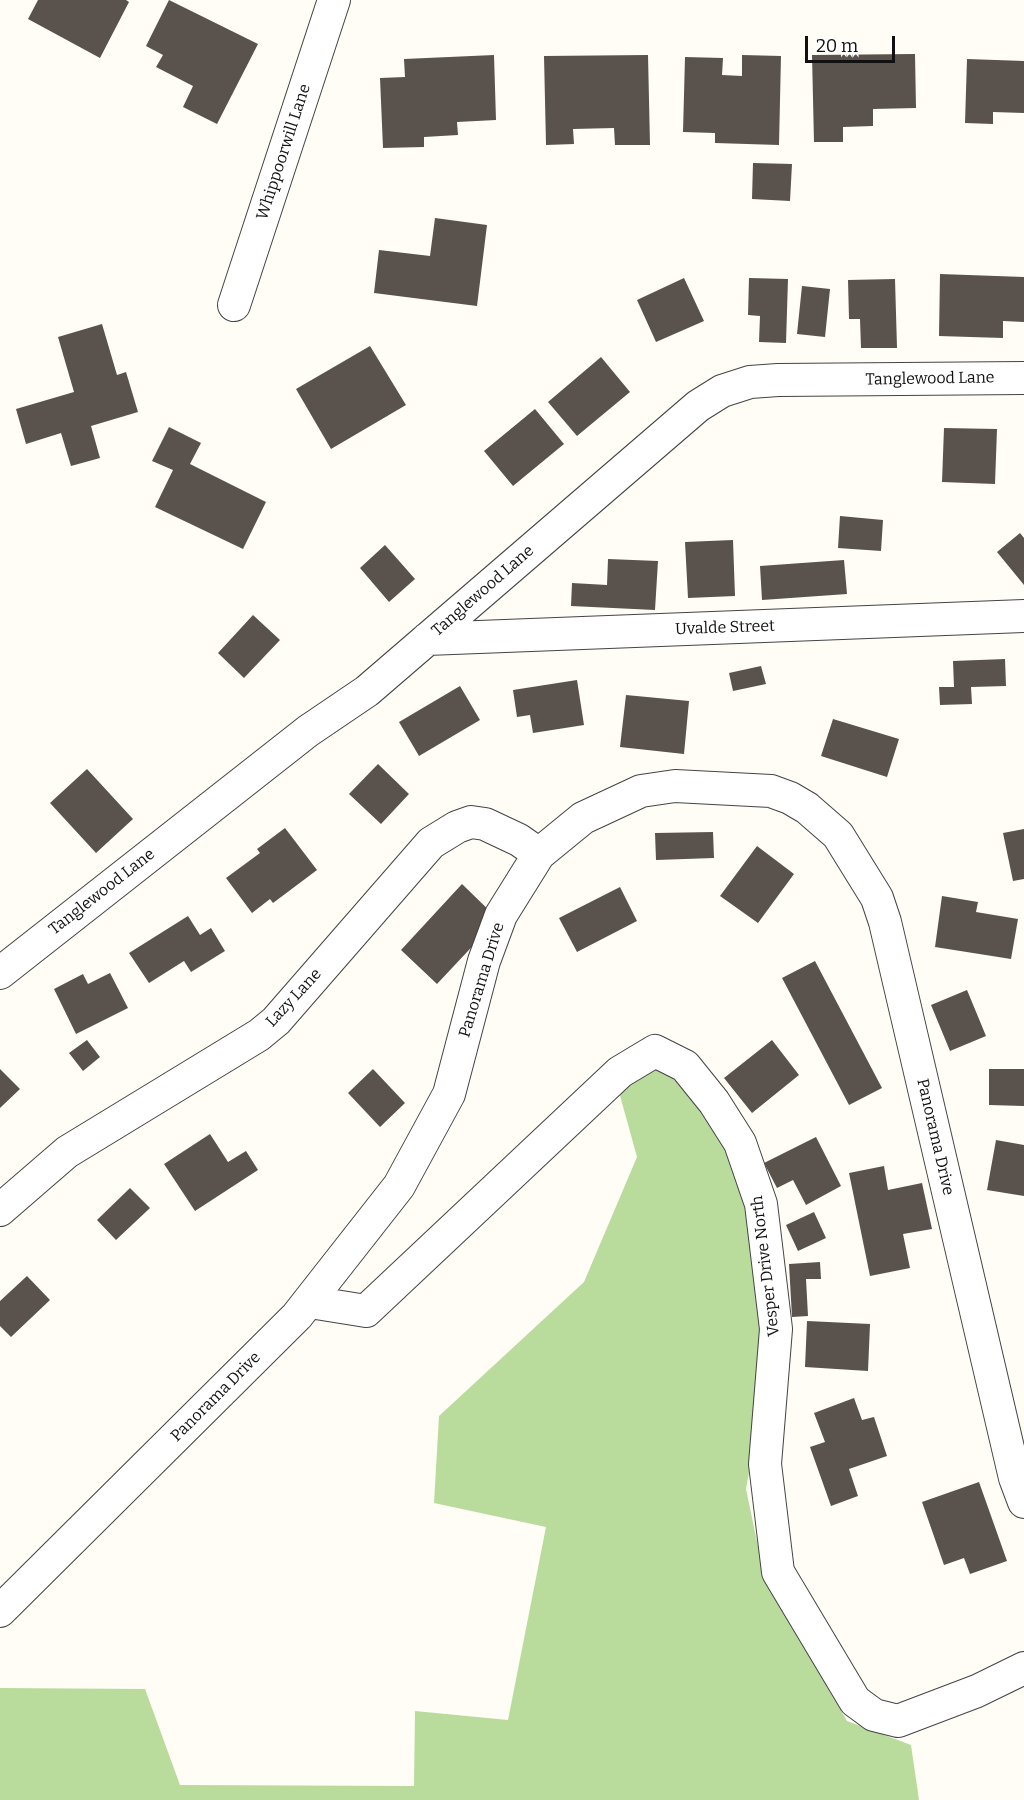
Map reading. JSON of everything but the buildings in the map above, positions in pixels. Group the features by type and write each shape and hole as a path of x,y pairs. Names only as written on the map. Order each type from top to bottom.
{"street":[{"name":"Whippoorwill Lane","path":"234,305 334,0"},
{"name":"Tanglewood Lane","path":"0,973 308,731 367,691 698,406 722,392 750,382 778,380 1024,378"},
{"name":"Uvalde Street","path":"427,639 1024,616"},
{"name":"Panorama Drive","path":"0,1611 310,1302 399,1186 449,1094 484,961 501,915 539,854 583,819 641,791 675,786 771,791 807,808 838,835 877,898 885,922 1015,1478 1024,1502"},
{"name":"Lazy Lane","path":"0,1210 67,1152 259,1035 276,1021 431,843 456,827 471,822 485,824 519,840 539,854"},
{"name":"Vesper Drive North","path":"310,1302 366,1311 620,1072 655,1051 685,1066 714,1102 740,1143 761,1204 776,1329 765,1464 778,1572 855,1701 874,1715 898,1721 977,1690 1024,1668"}],"green space":[{"path":"654,1062 689,1083 717,1121 760,1244 762,1401 746,1489 764,1575 847,1721 911,1745 919,1800 0,1800 0,1688 145,1689 180,1785 414,1786 415,1711 508,1720 546,1527 434,1503 439,1416 584,1282 637,1157 619,1092"}]}
